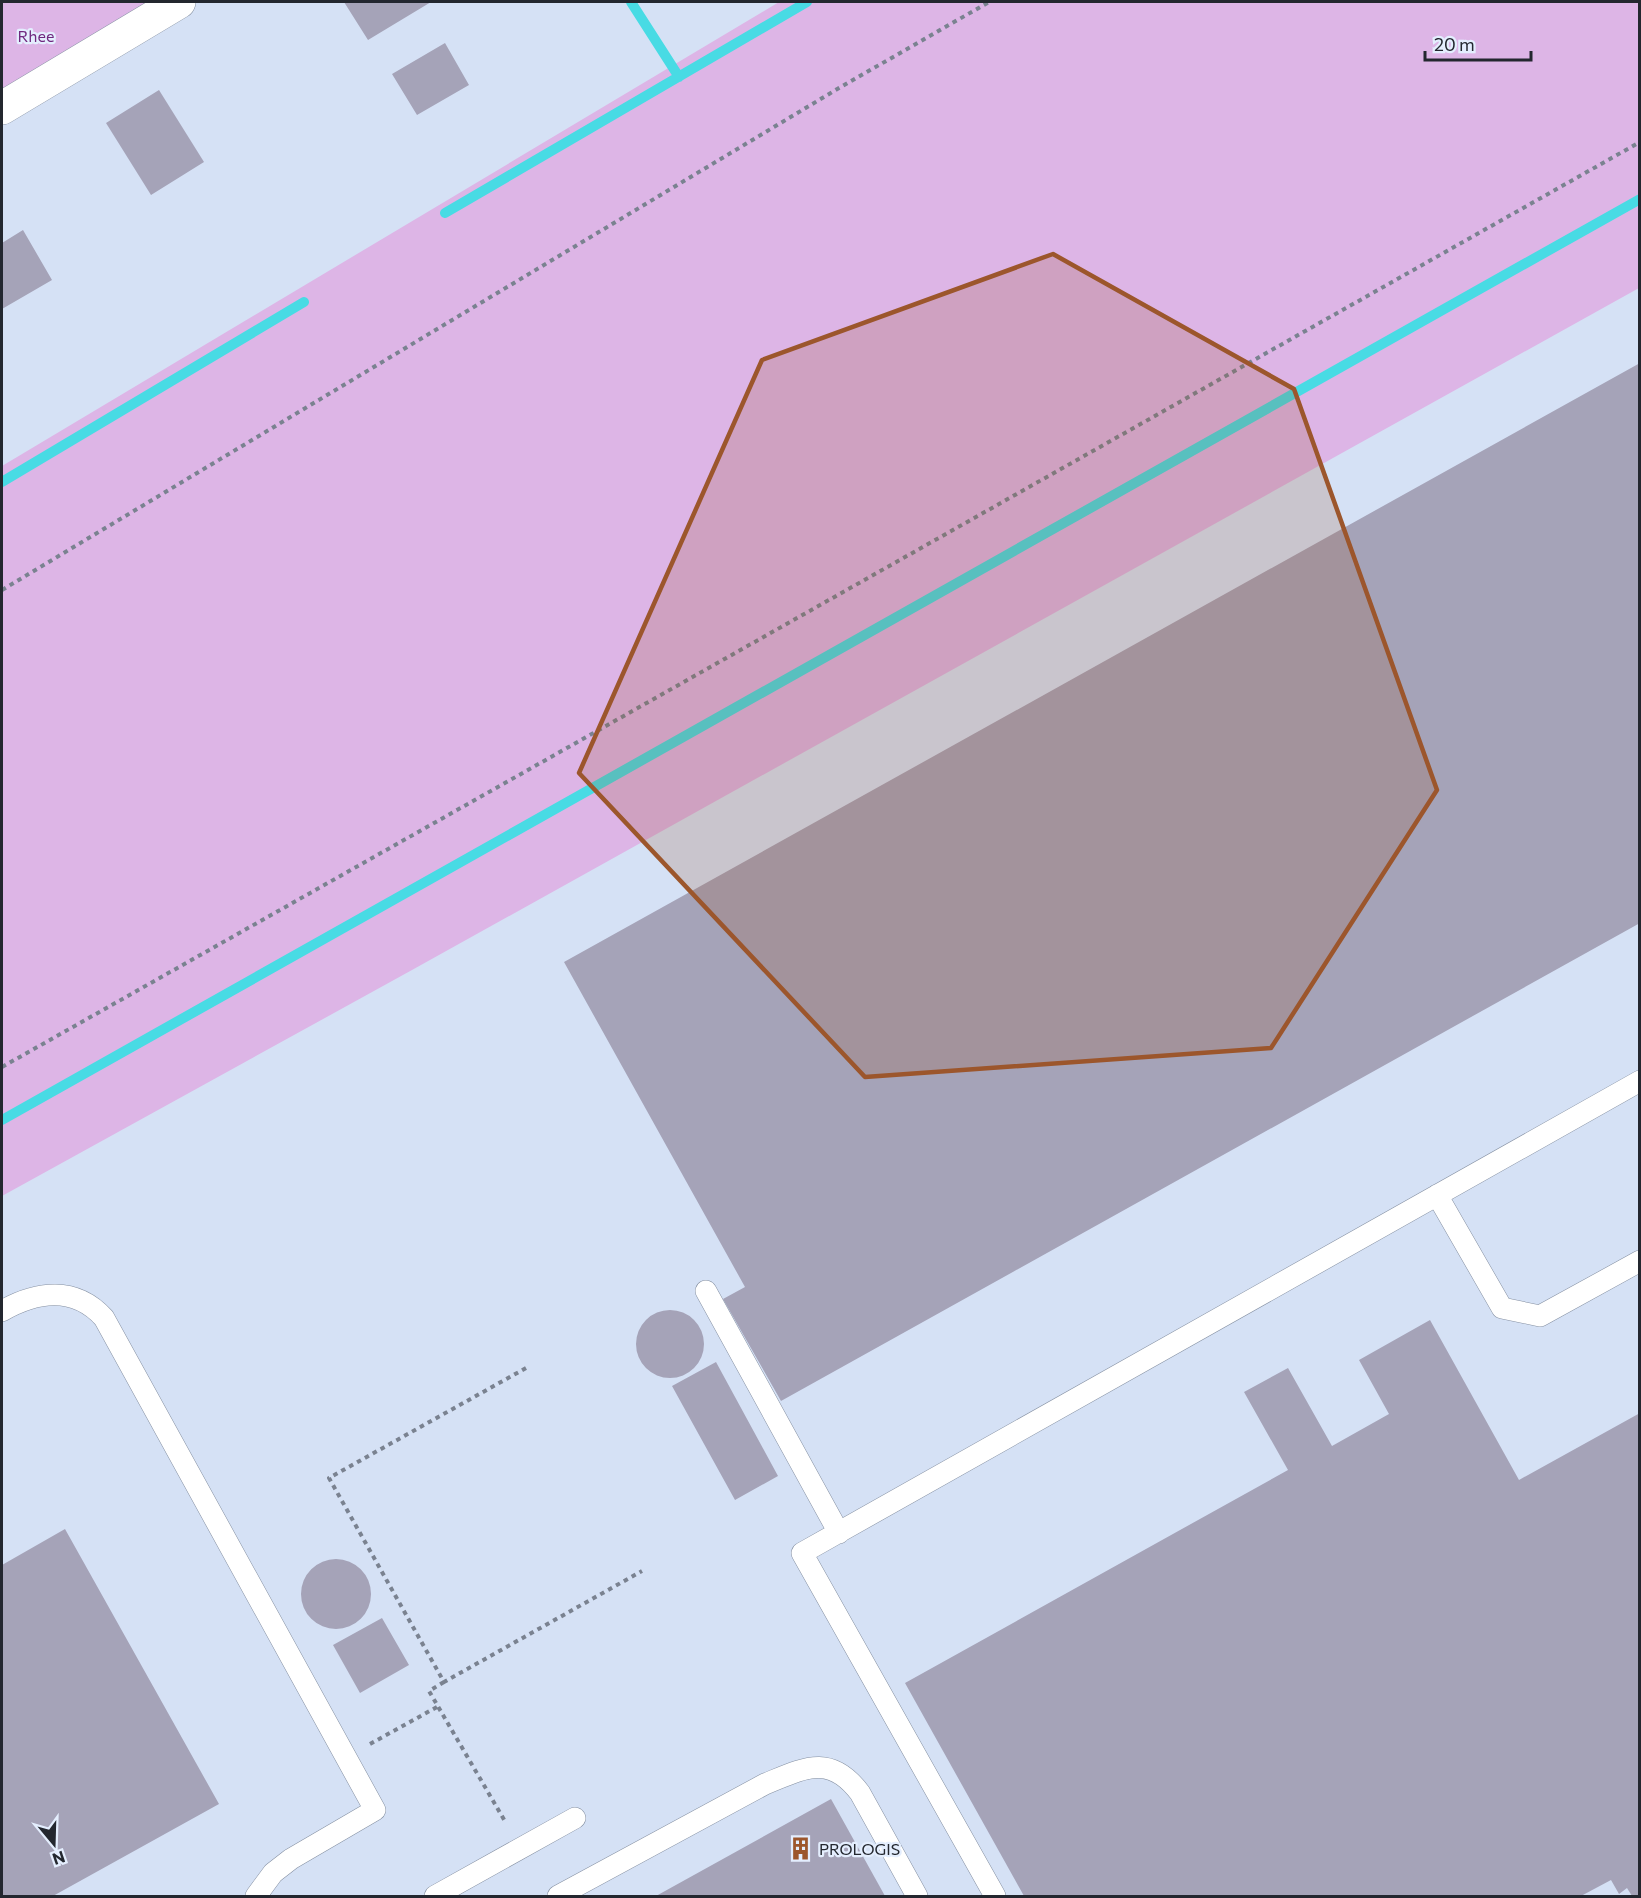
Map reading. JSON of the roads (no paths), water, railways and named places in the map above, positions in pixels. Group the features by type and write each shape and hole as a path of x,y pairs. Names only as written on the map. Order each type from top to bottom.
{"street":[{"path":"2,108 180,2"}],"lane":[{"path":"995,1896 802,1553 1640,1081"},
{"path":"1437,1195 1502,1308 1540,1316 1640,1261"},
{"path":"706,1291 838,1533"},
{"path":"2,1311 27,1299 61,1295 88,1302 104,1318 375,1810 291,1858 273,1873 256,1896"},
{"path":"558,1896 765,1785 799,1770 818,1766 849,1779 917,1896"},
{"path":"435,1896 575,1818"}],"waterway":[{"path":"631,2 679,77"},
{"path":"445,213 807,2"},
{"path":"2,1120 1640,199"},
{"path":"2,482 304,302"}],"place":[{"name":"PROLOGIS","path":"801,1848"}],"park label":[{"name":"Rhee","path":"36,35"}]}
